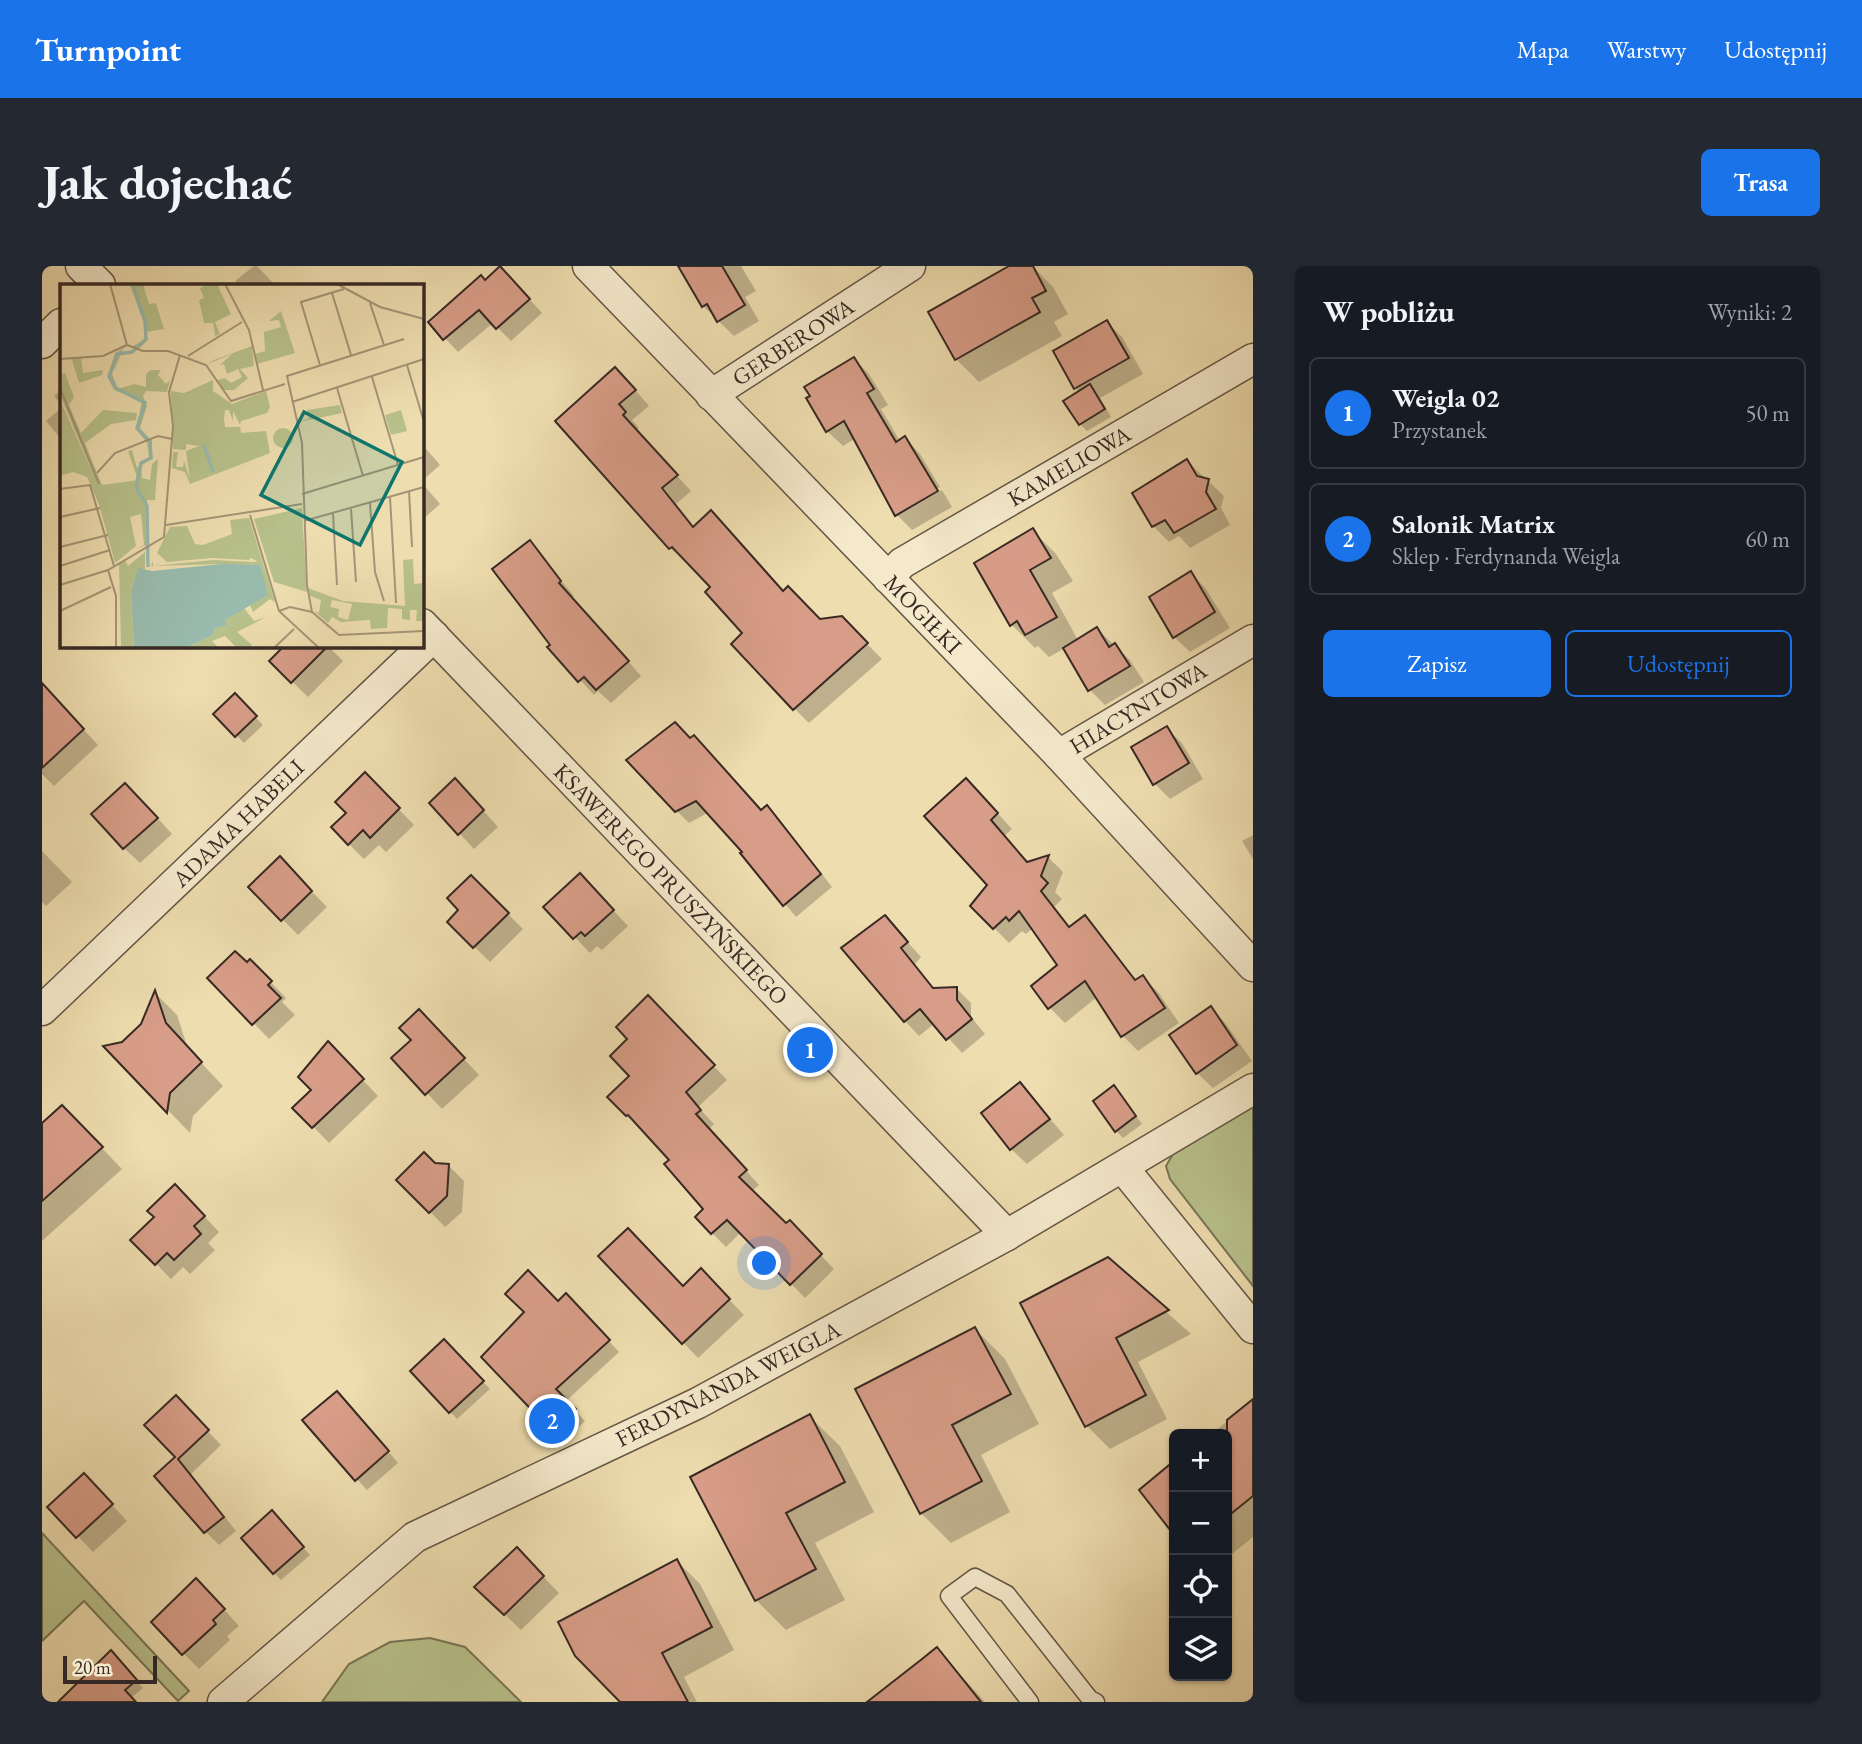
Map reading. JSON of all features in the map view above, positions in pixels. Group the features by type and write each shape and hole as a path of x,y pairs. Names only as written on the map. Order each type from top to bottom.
{"street":[{"path":"81,266 99,284"},
{"name":"MOGIŁKI","path":"588,266 1059,755 1253,966"},
{"name":"GERBEROWA","path":"711,395 910,266"},
{"path":"42,343 60,325"},
{"name":"KAMELIOWA","path":"888,578 902,563 1253,359"},
{"name":"KSAWEREGO PRUSZYŃSKIEGO","path":"428,630 1007,1235"},
{"name":"HIACYNTOWA","path":"1059,755 1253,640"},
{"name":"ADAMA HABELI","path":"42,1010 129,937 410,648"},
{"name":"FERDYNANDA WEIGLA","path":"223,1702 415,1536 698,1403 1007,1235 1253,1088"},
{"path":"1123,1168 1253,1328"}],"lane":[{"path":"1030,1702 949,1596 975,1577 1007,1594 1090,1699 1096,1702"}],"green space":[{"path":"1253,1095 1253,1286 1170,1179 1166,1166 1177,1147"},
{"path":"42,1533 189,1691 178,1701 84,1601 42,1641"},
{"path":"430,1638 465,1647 521,1702 322,1702 349,1664 390,1642"}],"building":[{"path":"500,266 530,299 496,329 479,310 443,340 428,322 481,275 485,280"},
{"path":"678,266 722,266 745,305 717,322 707,304 702,307"},
{"path":"1009,266 1033,266 1046,291 1032,298 1040,312 955,360 928,312"},
{"path":"1107,320 1129,358 1074,389 1053,351"},
{"path":"854,357 874,389 867,393 896,442 905,436 938,491 895,516 844,421 826,432 806,398 810,396 804,387"},
{"path":"615,367 636,390 619,404 626,412 623,415 678,475 662,488 693,527 711,510 783,591 788,586 820,619 842,616 868,643 793,710 731,644 742,633 705,592 710,587 672,547 669,549 555,421"},
{"path":"1090,384 1105,409 1079,425 1063,401"},
{"path":"1187,459 1197,476 1209,479 1206,492 1216,509 1174,533 1165,520 1152,527 1132,493"},
{"path":"1033,528 1051,558 1030,570 1057,617 1025,635 1017,621 1010,626 974,563"},
{"path":"530,540 561,581 559,583 629,661 596,690 584,677 578,682 547,647 550,645 492,569"},
{"path":"1191,571 1215,612 1173,638 1149,597"},
{"path":"1097,627 1109,647 1115,643 1130,666 1088,691 1063,648"},
{"path":"282,648 326,648 291,683 269,661"},
{"path":"42,683 84,729 42,768"},
{"path":"235,693 257,716 235,737 213,714"},
{"path":"675,722 690,738 694,735 761,810 767,805 821,874 783,906 740,853 742,852 696,801 675,812 626,760"},
{"path":"1167,726 1189,763 1153,785 1131,747"},
{"path":"365,772 400,808 370,838 363,830 348,845 331,827 346,813 335,802"},
{"path":"455,778 484,810 458,835 429,803"},
{"path":"966,778 998,813 991,820 1027,862 1049,855 1041,876 1048,883 1041,891 1069,927 1085,915 1135,980 1143,975 1165,1008 1121,1037 1085,981 1048,1009 1031,986 1057,965 1019,911 1009,921 1006,917 993,929 970,906 987,885 924,816"},
{"path":"125,783 158,818 123,849 91,814"},
{"path":"280,856 312,891 281,921 248,887"},
{"path":"580,873 614,910 585,936 581,932 573,939 543,907"},
{"path":"471,875 509,913 473,948 447,922 458,910 447,898"},
{"path":"885,915 908,942 901,948 933,988 957,987 957,1000 972,1019 946,1040 920,1009 904,1022 841,948"},
{"path":"235,951 247,962 250,959 272,981 268,985 281,998 252,1025 207,978"},
{"path":"155,990 166,1023 202,1062 170,1093 167,1113 103,1046 122,1042 141,1024"},
{"path":"648,995 715,1065 686,1092 701,1110 696,1114 747,1170 739,1177 786,1223 790,1220 822,1254 790,1285 727,1220 711,1234 695,1217 703,1209 664,1164 669,1160 628,1115 607,1097 629,1076 610,1056 627,1039 616,1027"},
{"path":"1211,1006 1237,1045 1196,1074 1169,1035"},
{"path":"419,1009 465,1058 425,1095 391,1058 411,1040 399,1028"},
{"path":"328,1041 364,1079 312,1128 292,1108 311,1090 298,1077"},
{"path":"1020,1082 1050,1119 1010,1150 981,1113"},
{"path":"1114,1085 1136,1116 1115,1132 1093,1101"},
{"path":"62,1105 103,1147 42,1201 42,1123"},
{"path":"424,1152 435,1163 449,1164 447,1196 429,1213 396,1180"},
{"path":"175,1184 205,1216 194,1226 201,1234 174,1260 167,1253 155,1265 130,1240 154,1217 147,1211"},
{"path":"628,1228 683,1286 701,1268 730,1299 682,1344 598,1256"},
{"path":"1108,1257 1169,1310 1116,1338 1146,1395 1085,1427 1020,1303"},
{"path":"528,1270 558,1301 566,1293 610,1340 556,1389 576,1409 559,1426 546,1425 481,1357 524,1312 505,1294"},
{"path":"975,1327 1011,1394 952,1425 982,1481 920,1514 855,1389"},
{"path":"444,1339 484,1381 449,1413 410,1371"},
{"path":"337,1391 389,1451 355,1481 302,1420"},
{"path":"176,1395 209,1430 178,1459 224,1517 204,1533 154,1476 175,1457 144,1425"},
{"path":"1253,1399 1253,1496 1232,1513 1232,1429 1227,1429 1227,1420"},
{"path":"810,1414 845,1482 786,1513 816,1569 755,1601 690,1477"},
{"path":"1169,1465 1169,1529 1139,1490"},
{"path":"84,1473 113,1504 76,1538 47,1507"},
{"path":"272,1510 304,1547 273,1574 241,1538"},
{"path":"517,1547 544,1576 504,1615 474,1587"},
{"path":"677,1559 712,1627 662,1653 688,1702 620,1702 575,1656 558,1622"},
{"path":"196,1578 225,1609 213,1620 216,1624 182,1655 151,1622"},
{"path":"937,1647 981,1702 867,1702 922,1659"},
{"path":"111,1650 137,1680 125,1690 136,1702 58,1702"}],"place":[{"name":"Weigla 02","path":"810,1050"},
{"name":"Salonik Matrix","path":"552,1421"}]}
